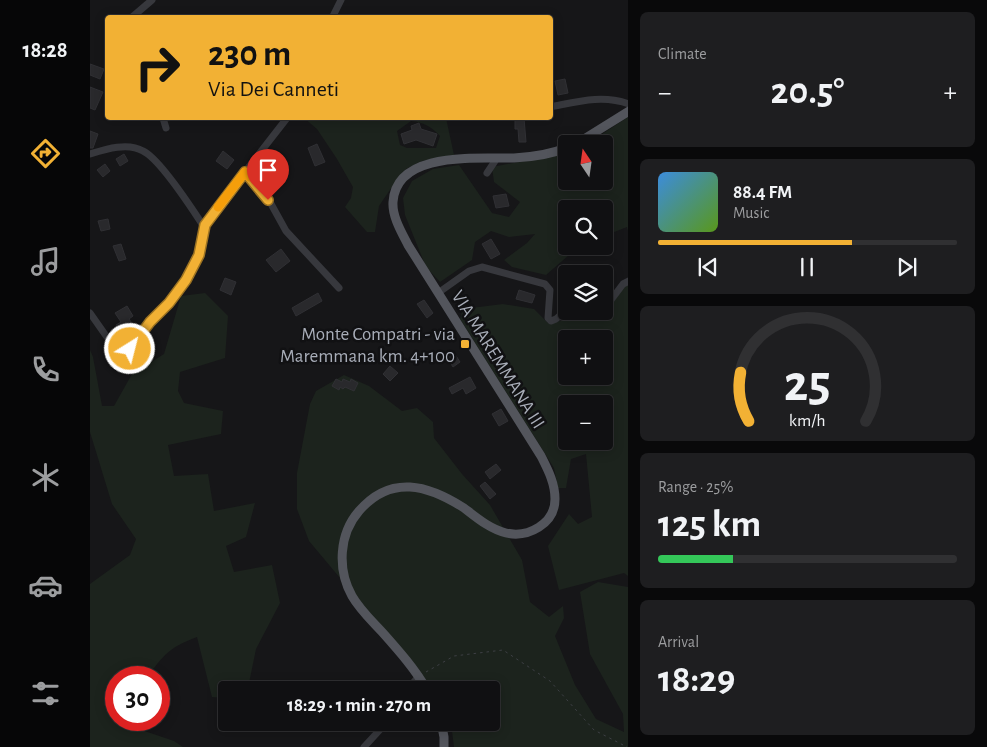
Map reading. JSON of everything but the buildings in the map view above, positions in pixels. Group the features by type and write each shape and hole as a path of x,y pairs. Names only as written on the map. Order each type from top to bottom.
{"main road":[{"path":"590,135 628,111"},
{"name":"VIA MAREMMANA III","path":"421,681 409,663 358,606 347,587 343,572 343,545 347,530 357,513 383,492 398,487 412,486 426,489 449,499 494,529 510,534 521,534 530,532 542,524 551,514 555,501 551,476 541,456 408,245 397,220 393,202 402,180 410,173 429,164 458,159 537,156 558,150"},
{"path":"443,731 444,747"}],"street":[{"path":"134,15 152,0"},
{"path":"334,15 341,0"},
{"path":"553,106 603,98 614,99 628,104"},
{"path":"164,120 166,128"},
{"path":"90,313 116,350 123,353 128,351 186,280 199,255 204,227 285,120"},
{"path":"90,154 122,147 143,151 164,171 204,227"},
{"path":"487,173 497,158"},
{"path":"245,172 272,205 280,223 339,288"},
{"path":"438,293 469,271 482,267 545,284 550,290 548,318 551,321 558,318"},
{"path":"613,297 623,284 628,282"},
{"path":"414,681 418,676"},
{"path":"364,747 379,731"}],"path":[{"path":"418,676 454,656 503,650 550,681 594,730 627,747"}],"shaded area":[{"path":"628,117 628,231 627,227 613,232 613,200 558,200 558,255 569,255 546,275 512,267 504,260 527,243 535,234 509,237 491,231 475,242 472,260 440,282 426,267 405,215 403,198 412,181 433,169 459,165 492,213 509,217 520,202 494,182 492,167 558,155 558,190 613,190 613,135 601,135"},
{"path":"306,120 446,120 454,155 422,161 406,169 379,206 375,232 367,232 345,207 351,198 353,187 317,129","holes":["411,121 427,125 440,136 436,148 407,148 400,145 397,131"]},
{"path":"628,280 628,576 624,573 559,590 548,546 569,514 578,524 592,517 586,454 571,459 566,488 558,488 554,468 460,319 463,309 503,304 534,309 548,323 567,320 613,320 613,302"},
{"path":"205,293 228,316 225,358 180,372 178,391 184,403 223,411 221,434 168,445 174,476 208,474 214,511 255,503 246,537 226,546 234,572 272,565 280,603 256,649 249,681 218,681 218,697 212,697 197,637 173,648 156,666 105,666 105,731 144,731 174,741 183,747 90,747 90,584 130,555 136,539 112,504 90,432 90,350 102,406 114,406 132,374 164,354 181,296"},
{"path":"344,375 369,386 402,411 417,408 433,422 434,438 462,474 490,505 522,560 530,602 549,617 563,606 564,618 555,636 575,685 596,719 624,732 623,714 590,654 580,592 598,582 628,587 628,747 454,747 452,731 500,731 500,681 426,681 309,541 297,509 297,473 310,404 316,391"}],"slow traffic":[{"path":"218,207 245,172 249,177"}],"place":[{"name":"Monte Compatri - via Maremmana km. 4+100","path":"465,344"}],"route":[{"path":"130,349 186,280 199,255 205,225 245,172 268,200"}]}
